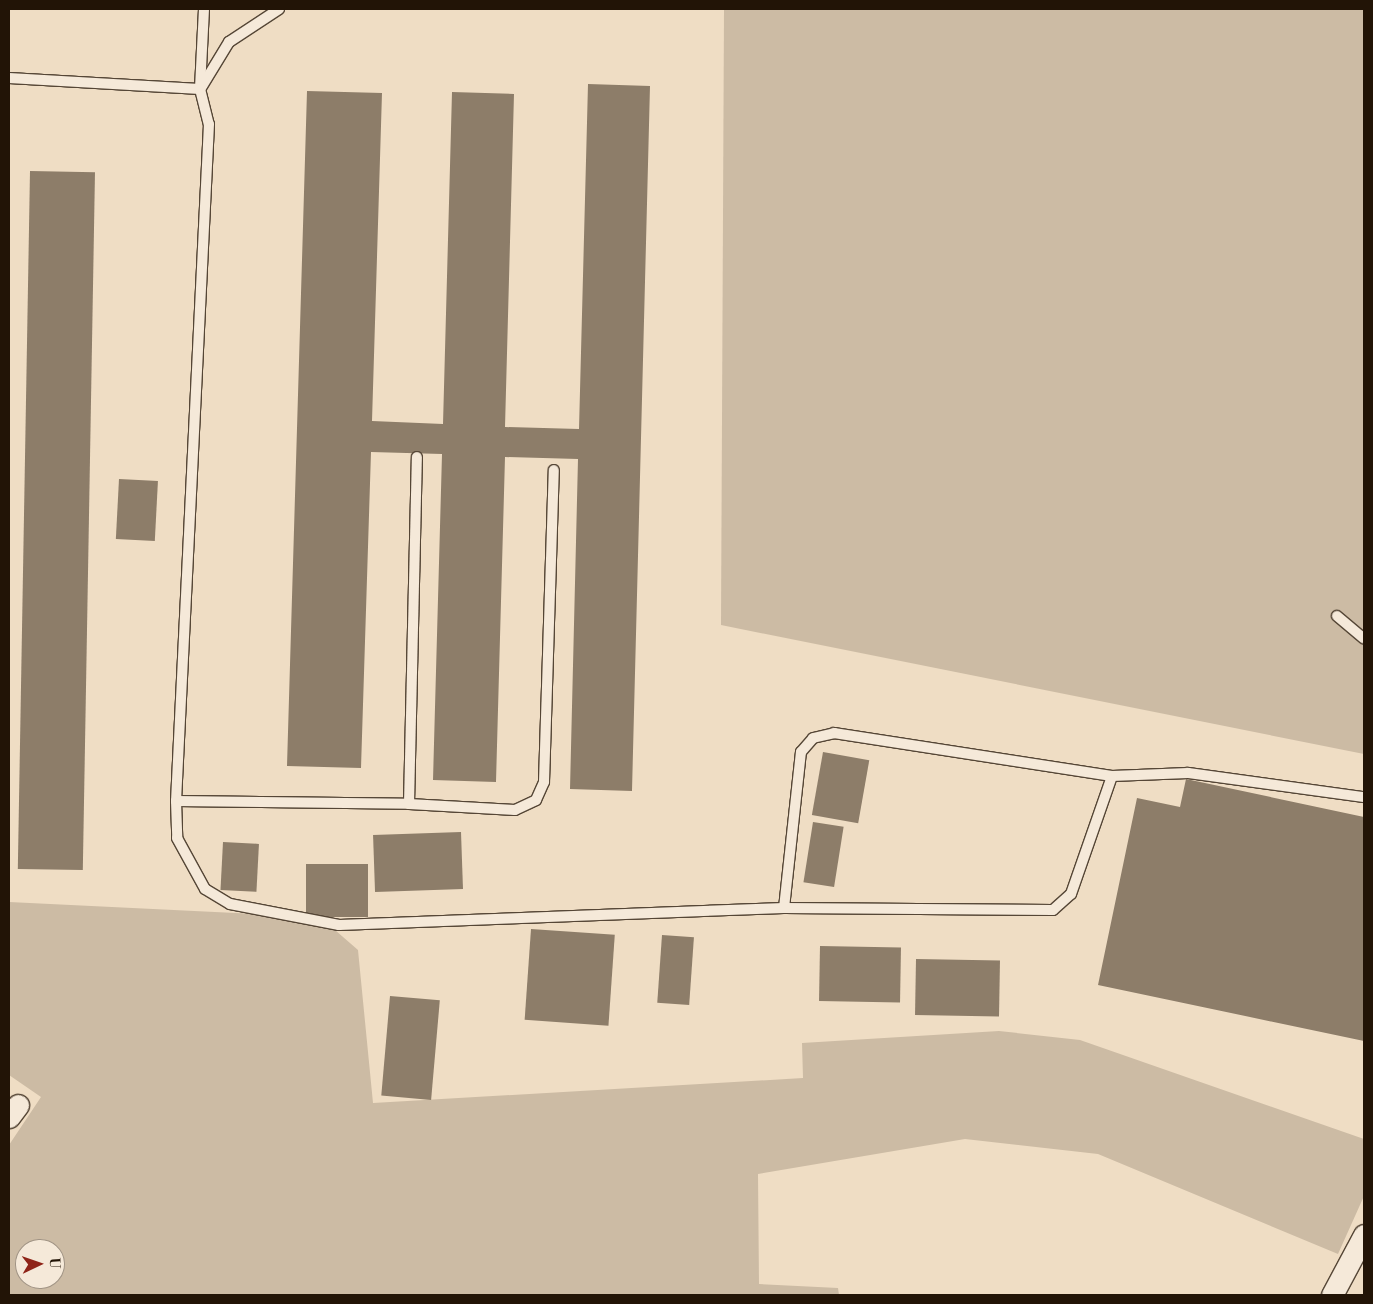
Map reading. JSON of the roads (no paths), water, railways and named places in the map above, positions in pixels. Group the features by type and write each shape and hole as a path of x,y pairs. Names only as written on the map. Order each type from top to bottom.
{"street":[{"path":"1332,1295 1362,1247"}],"lane":[{"path":"204,9 200,89 209,124 176,801 177,838 205,889 230,904 339,926 784,908 1053,910 1071,894 1112,776"},
{"path":"200,89 229,42 279,9"},
{"path":"9,78 200,89"},
{"path":"409,804 417,457"},
{"path":"176,801 409,804 515,810 536,800 544,782 554,470"},
{"path":"1337,616 1364,639"},
{"path":"784,908 801,752 813,738 834,732 1112,776 1188,773 1364,797"}]}
